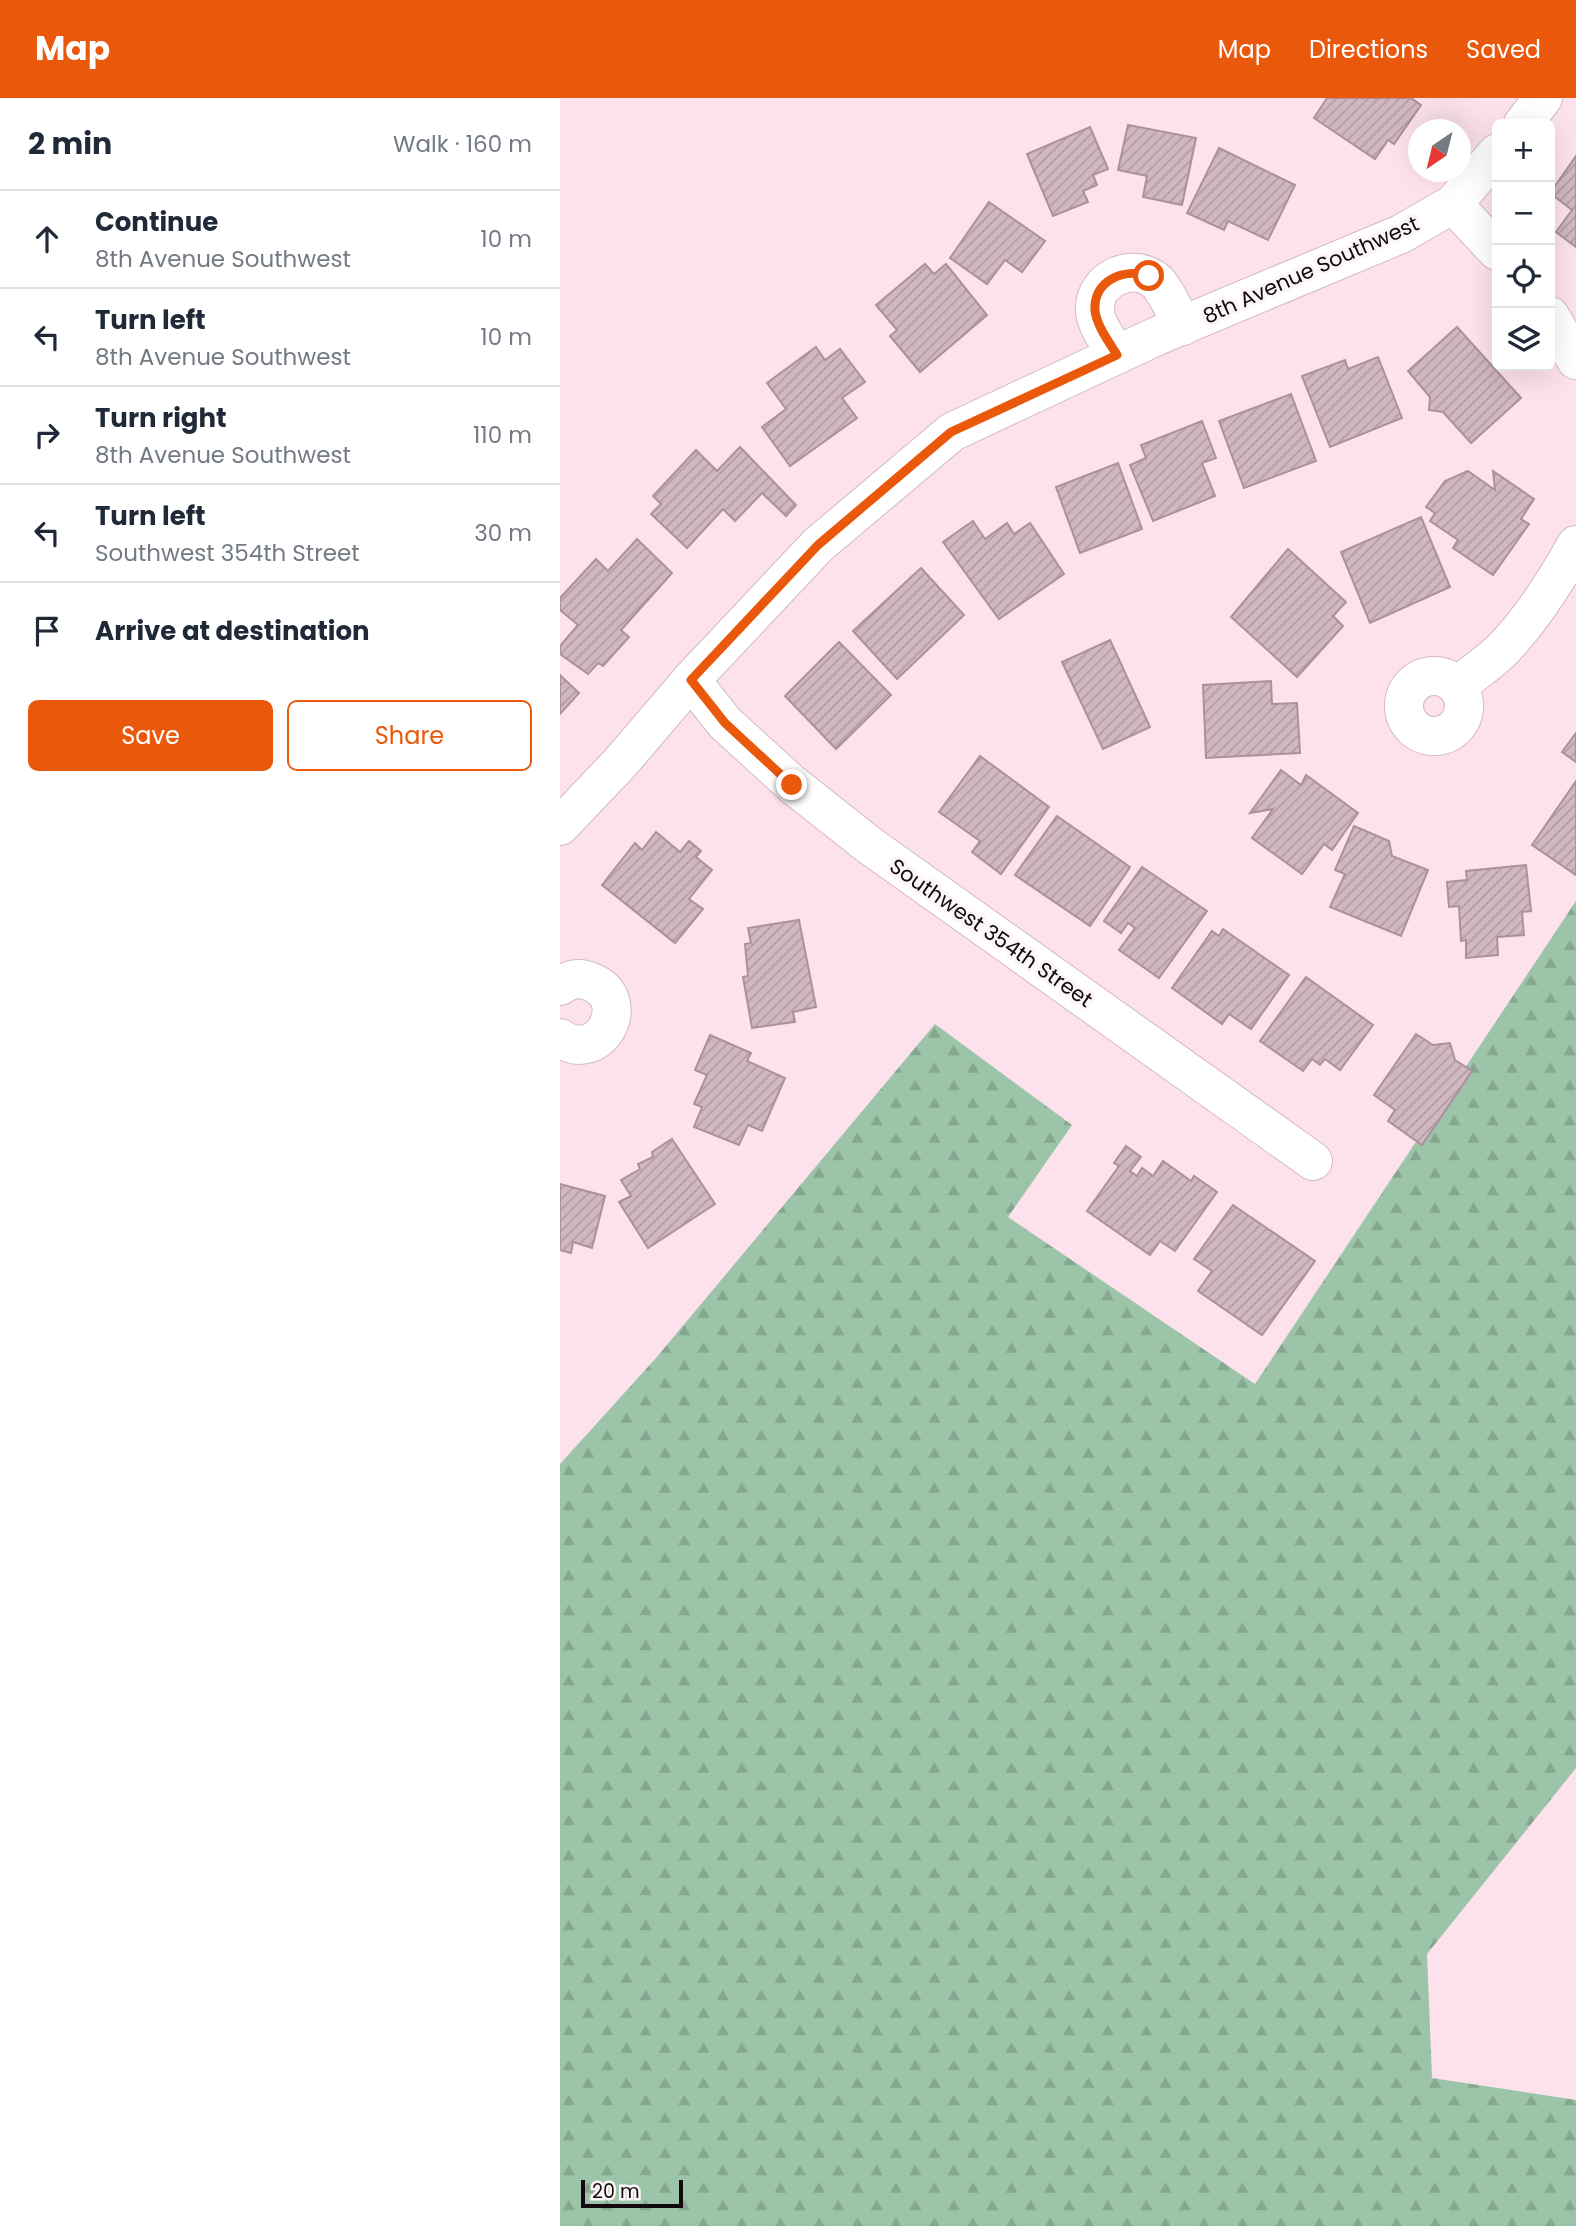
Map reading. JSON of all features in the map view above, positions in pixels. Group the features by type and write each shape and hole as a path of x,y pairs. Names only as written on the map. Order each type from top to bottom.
{"street":[{"path":"1527,119 1543,98"},
{"name":"8th Avenue Southwest","path":"560,826 620,763 691,680 818,545 951,432 1117,355 1390,239 1453,204 1492,159"},
{"path":"1453,204 1492,246"},
{"name":"8th Avenue Southwest","path":"1117,355 1098,322 1095,309 1097,297 1112,277 1137,272 1149,276 1159,284 1183,326"},
{"path":"1555,324 1576,360"},
{"path":"1457,687 1501,650 1521,627 1540,603 1576,545"},
{"name":"Southwest 354th Street","path":"691,680 734,732 792,785 869,845 1313,1161"},
{"path":"560,986 576,979 598,984 606,992 612,1014 610,1025 595,1041 575,1044 560,1038"}],"green space":[{"path":"1576,901 1576,1768 1427,1954 1432,2078 1576,2100 1576,2226 560,2226 560,1464 656,1358 935,1024 1072,1125 1008,1217 1255,1384"}],"building":[{"path":"1327,98 1411,98 1421,105 1411,119 1408,119 1408,124 1394,144 1388,140 1375,159 1314,118"},
{"path":"1128,125 1196,138 1182,205 1143,197 1147,176 1118,170"},
{"path":"1090,127 1108,169 1093,175 1097,185 1083,191 1088,202 1053,216 1027,154"},
{"path":"1219,148 1295,185 1268,240 1228,221 1224,230 1187,213"},
{"path":"1576,156 1576,247 1556,232 1572,210 1555,197 1555,186"},
{"path":"989,202 1045,241 1022,272 1005,260 987,284 950,258"},
{"path":"925,264 934,274 946,264 987,315 920,372 890,336 897,330 876,305"},
{"path":"1457,327 1492,366 1492,371 1497,371 1521,398 1471,443 1443,412 1429,410 1430,397 1408,371"},
{"path":"816,347 825,360 840,349 865,382 842,398 857,418 790,466 762,427 786,409 767,383"},
{"path":"1378,357 1402,418 1330,447 1302,376 1345,360 1348,369"},
{"path":"1291,394 1316,461 1244,488 1219,421"},
{"path":"1202,421 1216,458 1202,463 1215,496 1153,521 1130,465 1146,458 1141,445"},
{"path":"740,447 796,505 786,516 762,493 735,521 723,509 687,548 651,514 661,504 653,496 696,450 717,471"},
{"path":"1118,463 1142,529 1080,553 1056,487"},
{"path":"1468,471 1495,490 1493,471 1534,499 1521,519 1529,524 1493,575 1453,548 1458,540 1430,521 1435,513 1426,507 1445,481"},
{"path":"1421,517 1450,587 1370,623 1341,552"},
{"path":"973,521 985,539 1007,523 1014,534 1030,523 1064,574 999,619 943,542"},
{"path":"637,539 672,573 621,630 629,637 603,666 598,663 588,674 560,654 560,646 578,625 560,610 560,598 596,559 608,571"},
{"path":"1288,549 1346,602 1333,616 1343,626 1297,677 1231,617"},
{"path":"921,568 964,615 897,679 853,631"},
{"path":"1110,640 1150,727 1103,749 1062,662"},
{"path":"839,642 891,695 836,749 785,696"},
{"path":"560,675 579,693 560,714"},
{"path":"1271,681 1272,704 1297,703 1300,753 1206,758 1203,685"},
{"path":"1576,733 1576,762 1562,752"},
{"path":"980,756 1049,807 1001,874 972,852 980,841 939,812"},
{"path":"1281,770 1301,785 1306,775 1358,813 1332,850 1324,844 1302,874 1252,838 1273,809 1250,813"},
{"path":"1576,781 1576,875 1532,845"},
{"path":"1057,816 1130,867 1090,926 1015,875"},
{"path":"1354,826 1389,841 1392,856 1428,870 1401,936 1330,907 1345,874 1335,870"},
{"path":"656,832 680,852 689,841 701,851 696,857 712,870 689,899 703,909 675,943 602,885 635,843 642,850"},
{"path":"1526,865 1531,911 1522,912 1524,935 1497,937 1498,955 1466,958 1466,940 1461,941 1459,906 1449,907 1447,882 1467,880 1466,871"},
{"path":"1142,867 1207,911 1159,978 1119,950 1135,928 1128,923 1121,933 1104,921"},
{"path":"799,920 816,1007 793,1012 795,1022 752,1028 743,977 748,976 745,944 751,943 748,928"},
{"path":"1223,929 1289,975 1251,1029 1229,1014 1222,1024 1172,988 1212,931 1219,936"},
{"path":"1306,977 1373,1025 1340,1070 1325,1059 1320,1065 1312,1059 1303,1071 1260,1041"},
{"path":"1416,1034 1433,1045 1450,1043 1455,1060 1472,1071 1422,1145 1388,1121 1395,1110 1374,1095"},
{"path":"710,1035 751,1053 747,1061 785,1078 762,1131 748,1125 739,1145 694,1127 702,1107 694,1104 707,1075 695,1070"},
{"path":"672,1139 715,1204 648,1248 619,1202 631,1196 621,1180 640,1169 638,1164 653,1157 652,1152"},
{"path":"1126,1146 1141,1157 1130,1171 1137,1176 1142,1168 1153,1176 1163,1161 1191,1181 1194,1176 1217,1192 1175,1251 1160,1241 1150,1255 1087,1211 1119,1166 1114,1163"},
{"path":"560,1184 605,1196 592,1248 573,1242 571,1253 560,1250"},
{"path":"1233,1205 1315,1261 1262,1335 1198,1291 1212,1271 1194,1259"}],"route":[{"path":"792,785 725,723 691,680 818,545 951,432 1117,355 1098,322 1095,309 1097,297 1112,277 1137,272 1149,276"}]}
